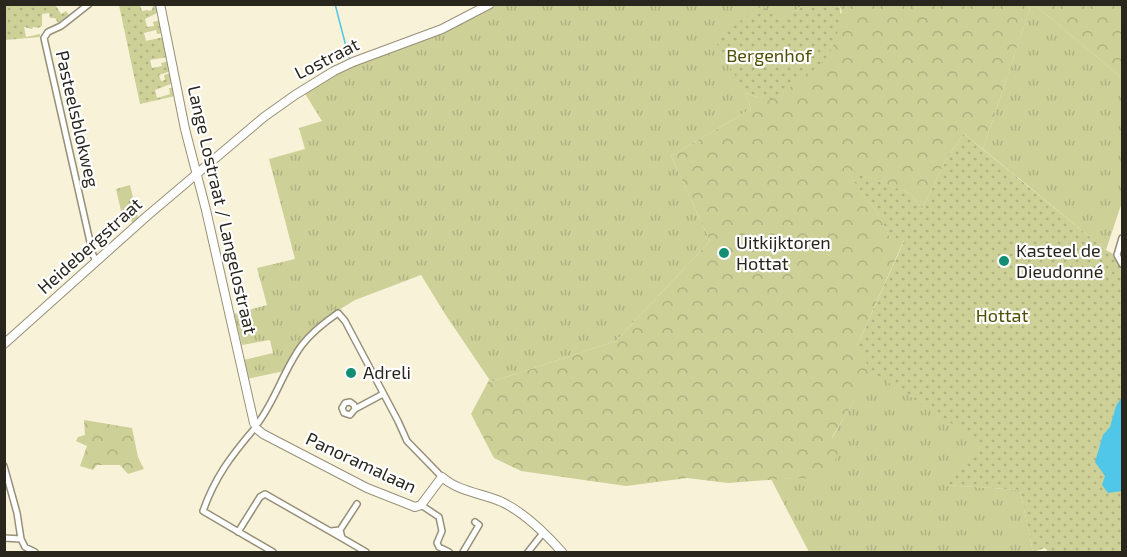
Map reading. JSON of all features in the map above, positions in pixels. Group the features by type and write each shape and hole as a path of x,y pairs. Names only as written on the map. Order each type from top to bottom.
{"street":[{"name":"Pasteelsblokweg","path":"89,4 61,26 48,32 44,38 96,261"},
{"name":"Lange Lostraat / Langelostraat","path":"160,4 185,129 198,174 256,426"},
{"name":"Lostraat","path":"198,174 264,117 308,86 353,62 442,29 490,4"},
{"name":"Heidebergstraat","path":"4,344 198,174"},
{"path":"1122,238 1117,255 1122,264"},
{"path":"273,552 203,511 226,461 270,406 302,346 309,336 338,313 345,321 407,441 454,486 503,503 543,533 562,552"},
{"path":"355,409 383,394"},
{"name":"Panoramalaan","path":"256,426 263,434 367,488 412,506 421,505 442,477"},
{"path":"4,466 17,513 21,539 25,547 34,552"},
{"path":"238,532 260,497 265,494 366,552"},
{"path":"342,538 340,530 357,504"},
{"path":"421,505 439,518 442,531 437,543 439,547 449,552"},
{"path":"463,552 479,525 475,522"},
{"path":"331,531 340,530"},
{"path":"528,552 543,533"},
{"path":"4,538 21,539"}],"green space":[{"path":"5,4 57,5 61,14 66,11 69,15 58,23 55,18 50,18 49,13 42,14 42,26 32,29 24,27 26,37 40,34 40,37 5,40"},
{"path":"119,5 140,5 142,11 149,11 157,5 159,12 145,19 147,27 154,26 153,22 161,20 163,33 157,34 156,30 144,33 146,41 164,37 168,57 150,60 152,68 162,66 161,63 169,61 171,71 159,75 161,81 165,80 164,75 171,73 173,83 155,90 157,98 170,94 169,88 173,88 175,96 140,104"},
{"path":"497,5 802,5 794,12 773,22 715,39 744,90 751,109 671,156 710,241 616,341 491,382 421,275 355,300 308,336 284,371 247,379 244,360 273,353 270,340 242,345 234,314 267,305 257,268 295,259 269,159 305,149 299,128 322,121 304,92 353,66 450,28"},
{"name":"Bergenhof","path":"802,5 839,5 839,24 835,40 826,58 807,75 768,101 745,93 714,39 762,6 779,20"},
{"path":"839,5 1031,5 983,149 964,134 948,156 922,209 911,194 844,168 876,211 891,239 904,240 857,346 872,372 832,437 842,446 825,479 795,478 728,483 687,478 626,486 521,471 494,458 471,414 489,380 491,382 616,341 710,241 671,156 751,109 745,93 759,98 842,12"},
{"path":"1031,5 1035,5 1122,78 1122,202 1106,250 983,149"},
{"path":"1035,5 1122,5 1122,78"},
{"name":"Hottat","path":"964,134 1115,255 1122,265 1122,552 1048,552 1045,548 1033,552 1020,490 943,485 983,444 872,372 857,346 904,241 891,239 876,211 843,167 911,194 922,209 948,156"},
{"path":"130,185 138,218 133,223 121,211 116,189"},
{"path":"857,346 1003,424 944,485 1020,490 1033,552 809,552 771,479 795,478 832,438 871,372"},
{"path":"84,420 132,428 138,457 144,469 128,474 120,465 97,465 93,470 80,466 87,446 76,441 78,437 85,435"}],"water":[{"path":"1122,397 1122,491 1108,493 1102,485 1105,476 1095,462 1103,435 1110,427 1116,406"}],"waterway":[{"path":"335,4 349,58"}],"place":[{"name":"Uitkijktoren Hottat","path":"724,253"},
{"name":"Kasteel de Dieudonné","path":"1004,261"},
{"name":"Adreli","path":"351,373"}]}
